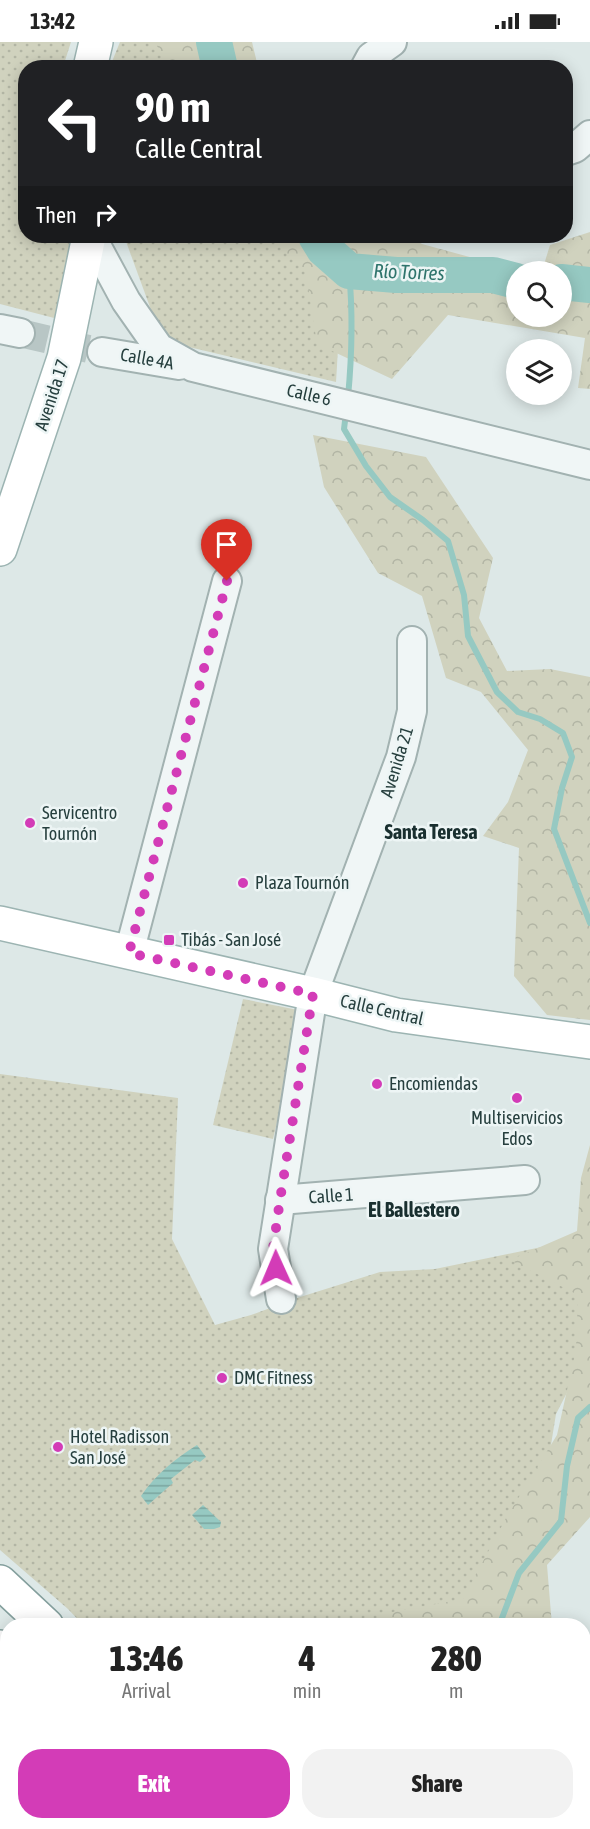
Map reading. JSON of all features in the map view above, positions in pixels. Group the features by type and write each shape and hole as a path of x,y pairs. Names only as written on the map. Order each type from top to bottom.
{"main road":[{"path":"92,60 96,42"},
{"name":"Avenida 17","path":"0,549 64,358 89,243"},
{"name":"Calle Central","path":"0,923 396,1015 582,1041"},
{"path":"0,1582 38,1618"}],"street":[{"path":"369,60 392,42"},
{"path":"573,149 590,135"},
{"name":"Calle 6","path":"94,243 126,301 159,348 192,367 590,465"},
{"name":"Calle 4A","path":"102,352 192,367"},
{"path":"129,953 227,581"},
{"name":"Avenida 21","path":"281,1299 273,1249 313,994 401,757 412,711 412,641"},
{"name":"Calle 1","path":"280,1200 525,1180"}],"green space":[{"path":"0,42 71,42 65,60 18,60 18,243 70,243 58,319 0,304"},
{"path":"120,42 175,42 183,60 113,60"},
{"path":"155,42 252,42 256,60 164,60"},
{"path":"590,232 590,389 578,388 585,338 519,327 572,327 572,261 545,261 550,245 573,243 573,238"},
{"path":"127,243 300,243 342,283 336,382 168,342 158,329"},
{"path":"276,243 420,243 477,259 490,268 506,270 506,325 448,315 392,379 317,344 306,273"},
{"path":"313,435 426,457 493,558 479,618 507,671 550,669 590,677 590,1020 547,1015 514,976 519,848 483,836 508,802 528,750 481,692 446,678 422,596 378,573 324,487"},
{"path":"243,999 303,1011 273,1139 213,1125"},
{"path":"0,1074 178,1098 172,1239 215,1325 380,1272 435,1269 580,1239 590,1348 556,1414 549,1457 476,1618 76,1618 0,1550"},
{"path":"590,1145 590,1517 547,1565 551,1618 379,1618 382,1614 463,1599 506,1518 557,1435 576,1350 578,1295 510,1260 577,1231 581,1178"}],"shaded area":[{"path":"197,1445 206,1457 200,1462 195,1460 171,1479 173,1483 148,1505 141,1496 147,1488 166,1468"},
{"path":"203,1505 221,1522 220,1527 204,1529 192,1515"}],"waterway":[{"name":"Río Torres","path":"214,42 218,60"},
{"name":"Río Torres","path":"320,243 349,271 396,275 493,275 506,278"},
{"path":"348,397 352,334 349,271"},
{"name":"Río Torres","path":"572,283 590,285"},
{"path":"346,413 344,429 366,466 390,497 448,541 464,595 468,636 497,692 518,712 540,719 563,733 572,757 562,788 554,829 590,923"},
{"path":"502,1618 519,1573 561,1521 567,1466 578,1418 590,1407"}],"tunnel":[{"path":"20,333 102,352"}],"place":[{"name":"Servicentro Tournón","path":"30,823"},
{"name":"Plaza Tournón","path":"243,883"},
{"name":"Tibás - San José","path":"169,940"},
{"name":"Encomiendas","path":"377,1084"},
{"name":"Multiservicios Edos","path":"517,1098"},
{"name":"DMC Fitness","path":"222,1378"},
{"name":"Hotel Radisson San José","path":"58,1447"}],"district":[{"name":"Santa Teresa","path":"431,832"},
{"name":"El Ballestero","path":"414,1210"}],"route":[{"path":"227,581 129,953 313,994 273,1249 276,1268"}]}
